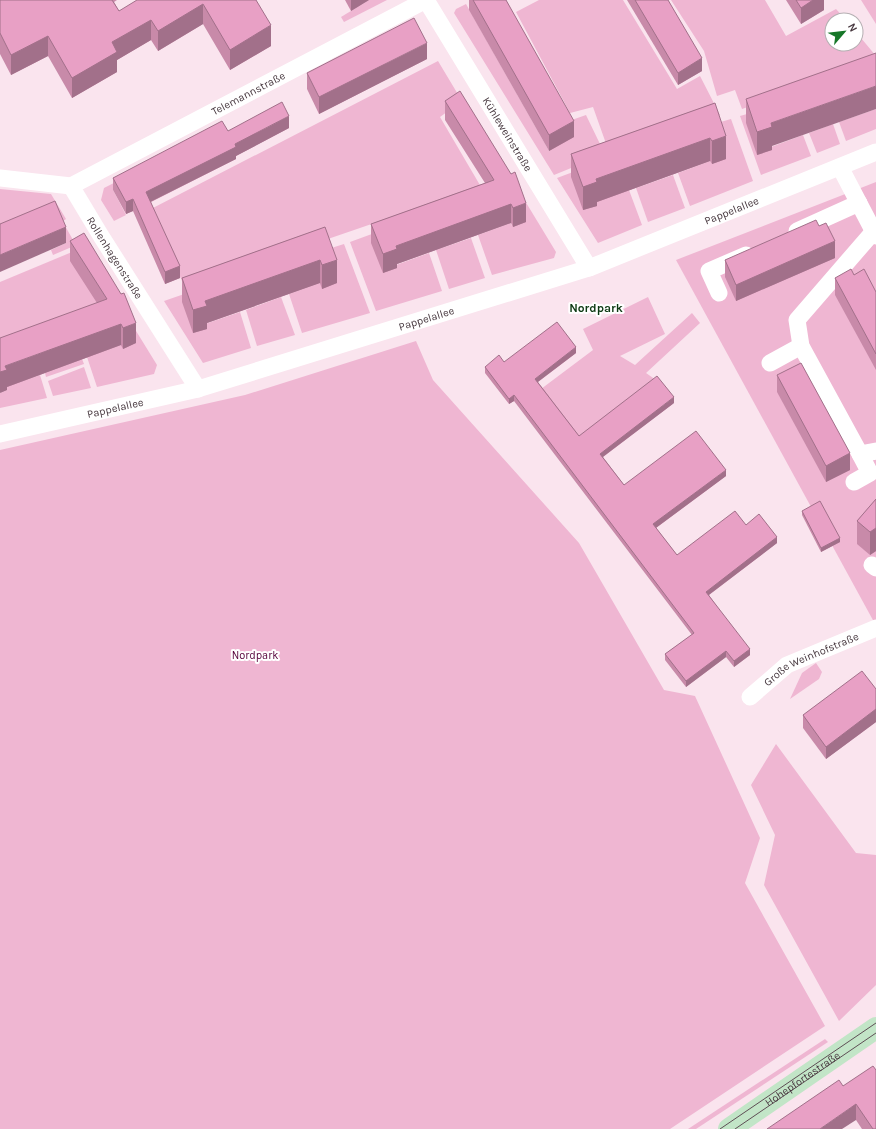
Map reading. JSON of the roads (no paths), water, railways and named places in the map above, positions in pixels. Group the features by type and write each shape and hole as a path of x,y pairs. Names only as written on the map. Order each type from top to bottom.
{"street":[{"name":"Telemannstraße","path":"71,186 426,0"},
{"name":"Kühleweinstraße","path":"426,0 589,268"},
{"name":"Pappelallee","path":"0,434 198,389 589,268 876,152"},
{"path":"840,167 875,233 797,320 801,346 868,452 870,473 854,482"},
{"path":"0,178 71,186"},
{"name":"Rollenhagenstraße","path":"71,186 198,389"},
{"path":"780,239 859,203"},
{"path":"719,293 709,271 760,248"},
{"path":"770,363 801,346"},
{"name":"Große Weinhofstraße","path":"750,697 787,665 876,628"},
{"name":"Hohepfortestraße","path":"729,1129 874,1035"}],"tram line":[{"path":"720,1129 876,1023"},
{"path":"735,1129 876,1033"}],"district":[{"name":"Nordpark","path":"596,308"}]}
